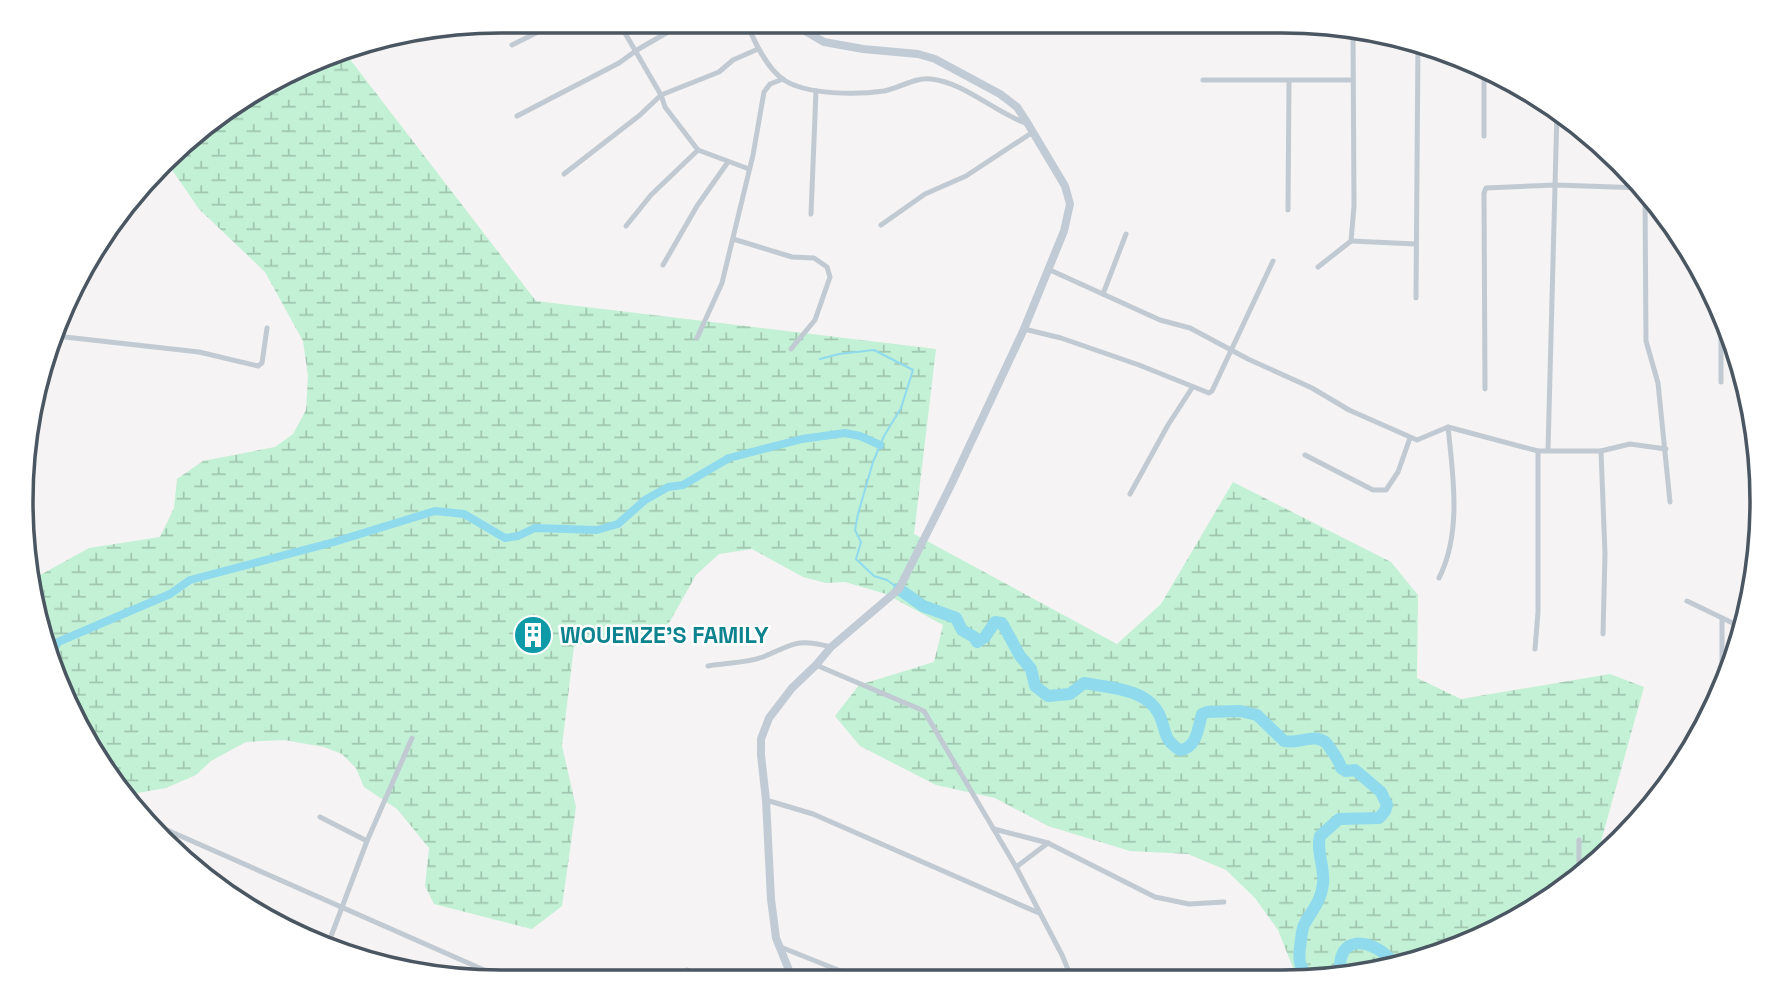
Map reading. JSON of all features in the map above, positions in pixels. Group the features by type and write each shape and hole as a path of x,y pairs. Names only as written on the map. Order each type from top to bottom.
{"main road":[{"path":"789,970 778,946 771,899 761,747 769,718 792,688 817,665 831,647 899,589 1024,329 1050,270 1068,219 1070,204 1065,186 1028,124 1017,107 1000,94 935,59 918,54 824,42 809,33"}],"street":[{"path":"512,45 536,33"},
{"path":"626,33 662,95 665,107 698,150 715,154 749,169"},
{"path":"517,116 600,74 666,33"},
{"path":"751,33 758,49 783,79 816,91 884,90 927,78 951,84 1010,118 1028,124"},
{"path":"1351,241 1354,206 1353,39"},
{"path":"564,173 662,95 719,72 733,60 758,49"},
{"path":"1416,298 1418,54"},
{"path":"697,338 722,283 764,92 770,84 783,79"},
{"path":"1203,80 1353,80"},
{"path":"1484,80 1484,136"},
{"path":"1288,210 1289,81"},
{"path":"811,214 816,91"},
{"path":"1548,450 1557,123"},
{"path":"881,225 925,194 966,176 1033,132"},
{"path":"626,226 651,195 698,150"},
{"path":"663,265 703,197 728,162"},
{"path":"1485,389 1484,190 1488,186 1629,188"},
{"path":"1645,206 1646,341 1658,383 1670,502"},
{"path":"1103,294 1126,234"},
{"path":"733,239 792,257 814,258 827,267 831,277 815,320 791,349"},
{"path":"1318,267 1351,241 1416,244"},
{"path":"1024,329 1086,346 1205,393 1212,391 1273,261"},
{"path":"1050,270 1160,320 1190,328 1248,359 1312,387 1349,410 1410,438 1417,440 1448,427 1538,451 1601,451 1630,444 1666,449"},
{"path":"63,337 200,352 258,366 262,363 267,328"},
{"path":"1721,340 1721,382"},
{"path":"1130,494 1192,388"},
{"path":"1439,578 1448,559 1451,530 1453,495 1448,427"},
{"path":"1305,455 1373,490 1386,490 1398,472 1410,438"},
{"path":"1535,649 1538,612 1538,451"},
{"path":"1601,451 1605,554 1603,634"},
{"path":"1687,601 1734,624"},
{"path":"1721,662 1722,619"},
{"path":"708,666 762,658 794,643 809,641 831,647"},
{"path":"817,665 924,710 1016,867 1068,970"},
{"path":"331,937 367,841 412,738"},
{"path":"766,800 813,814 1039,913"},
{"path":"320,817 367,841"},
{"path":"993,828 1048,843 1155,897 1189,904 1224,902"},
{"path":"169,832 483,969"},
{"path":"1579,840 1579,863"},
{"path":"1016,867 1048,843"},
{"path":"778,946 838,970"}],"green space":[{"path":"349,59 536,301 936,349 914,534 1117,644 1161,604 1233,482 1391,562 1418,595 1417,678 1461,699 1610,674 1644,687 1600,845 1542,891 1461,934 1403,954 1373,961 1294,970 1278,930 1255,898 1226,870 1188,854 1130,851 1048,826 995,798 936,785 860,746 835,716 859,685 934,662 943,625 886,594 845,582 826,583 803,577 752,549 719,554 696,575 669,623 652,637 612,638 574,646 562,746 576,807 562,906 532,929 434,904 425,886 429,848 397,809 364,787 356,768 342,754 324,747 284,740 246,742 211,761 196,775 166,788 136,794 96,736 69,681 49,623 39,576 89,548 160,537 174,508 177,479 203,461 275,447 293,434 306,410 308,376 303,341 265,272 199,209 171,169 241,112 294,82"}],"waterway":[{"path":"820,359 874,350 913,370 901,408 884,436 873,462 855,530 861,542 856,559 874,576 887,580 898,588"},
{"path":"56,646 58,642 170,594 190,580 334,542 435,511 464,514 505,538 518,536 535,528 597,530 618,524 645,500 668,487 683,485 729,458 802,439 845,433 880,445"},
{"path":"899,589 923,606 956,618 962,630 977,642 985,637 995,622 1002,623 1020,656 1031,669 1035,686 1048,696 1070,694 1084,683 1136,694 1153,705 1168,738 1180,750 1190,746 1198,731 1202,714 1240,711 1257,715 1284,741 1315,738 1326,742 1341,768 1346,771 1355,770 1381,792 1387,805 1379,818 1339,819 1320,836 1322,890 1303,927 1300,950 1303,969"},
{"path":"1339,966 1344,951 1356,944 1372,946 1388,957"}],"place":[{"name":"WOUENZE'S FAMILY","path":"533,635"}]}
